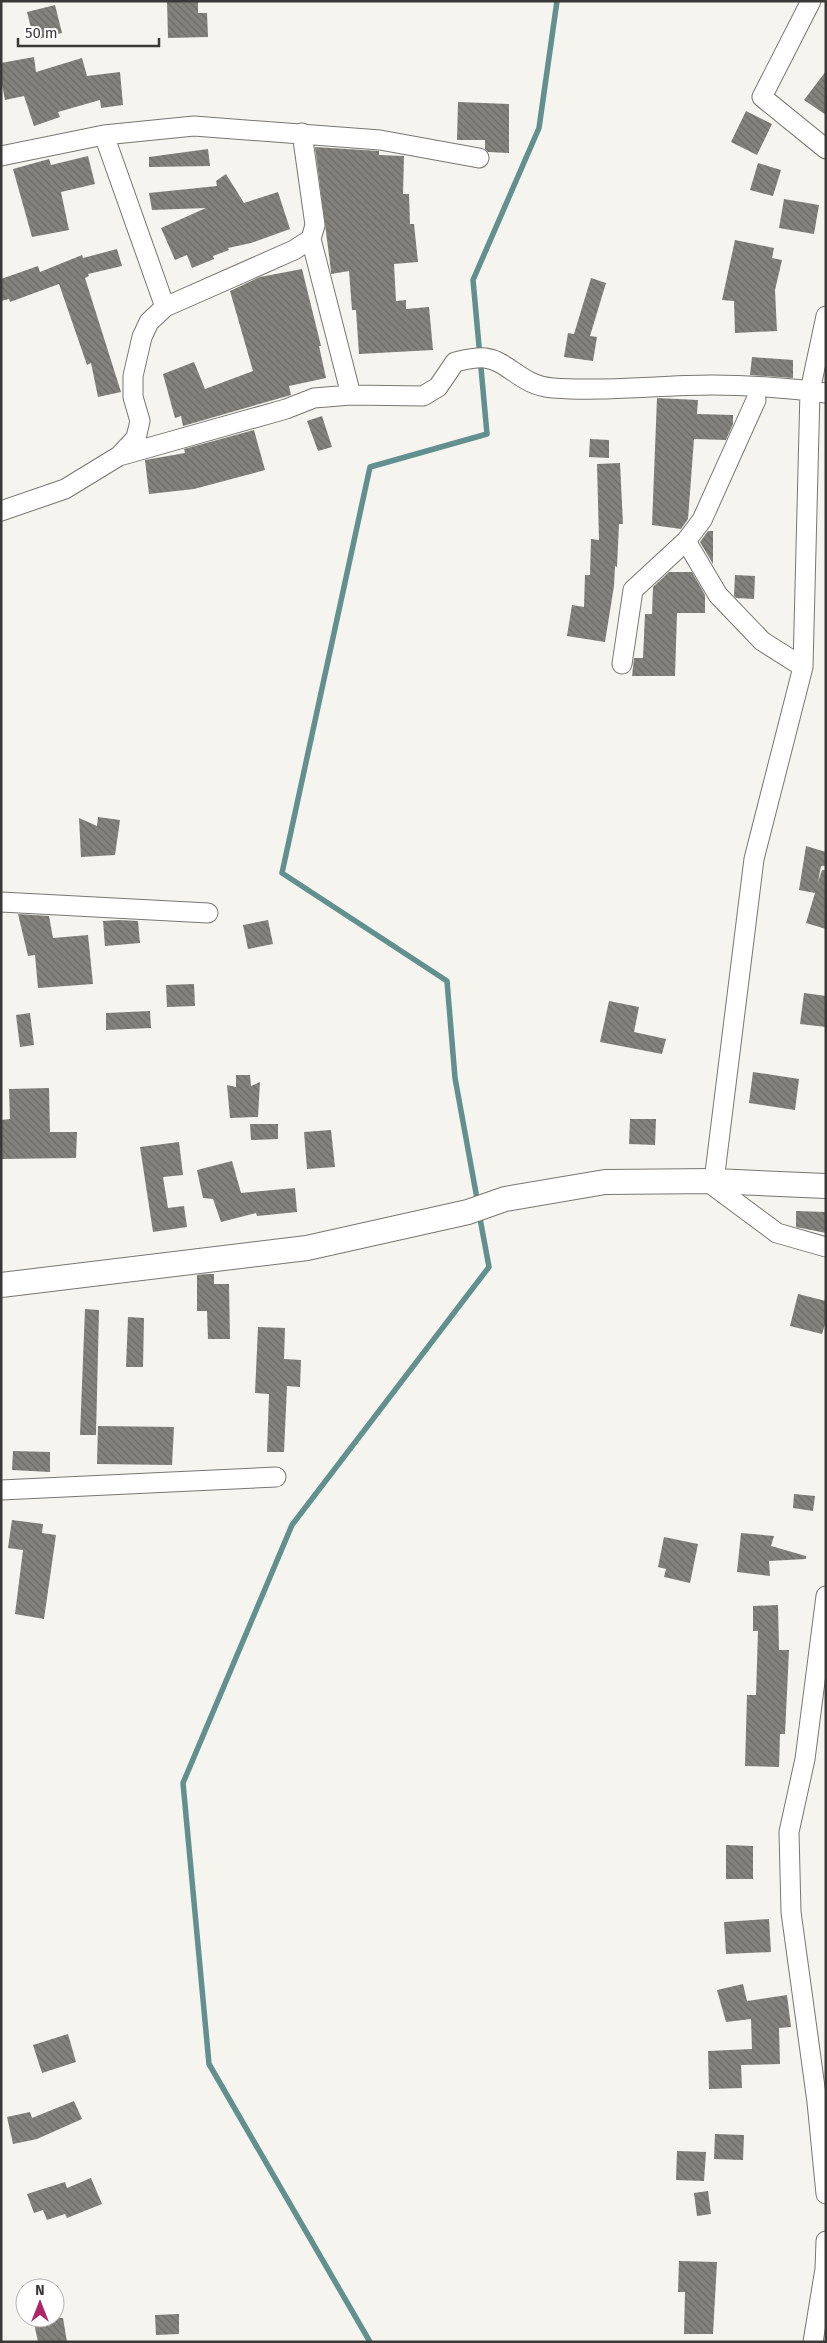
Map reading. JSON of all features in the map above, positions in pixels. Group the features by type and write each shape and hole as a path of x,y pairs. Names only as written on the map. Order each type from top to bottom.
{"street":[{"path":"811,1 762,97 826,149"},
{"path":"1,156 104,135 194,126 380,140 479,158"},
{"path":"302,133 315,225 311,239 352,395"},
{"path":"104,135 165,308"},
{"path":"119,456 136,438 140,421 134,397 134,376 142,337 149,322 165,308 294,250 311,239"},
{"path":"710,1181 754,858 803,667 818,392 826,316"},
{"path":"1,511 64,489 119,456 286,409 314,398 352,395 424,396 438,388 454,362 479,358 504,366 535,386 756,400"},
{"path":"612,390 658,386 714,385 818,392"},
{"path":"658,386 756,400"},
{"path":"622,664 633,590 686,540 702,520 756,400"},
{"path":"686,540 718,595 762,641 803,667"},
{"path":"1,902 208,913"},
{"path":"710,1181 777,1233 826,1247"},
{"path":"1,1285 307,1248 468,1212 505,1199 605,1182 710,1181 826,1186"},
{"path":"1,1490 276,1477"},
{"path":"826,1596 805,1759 789,1832 791,1912 818,2061 826,2194"},
{"path":"818,2338 826,2241"}],"building":[{"path":"167,1 198,1 198,13 207,13 208,37 168,38"},
{"path":"55,5 62,33 34,40 27,12"},
{"path":"34,57 36,72 82,58 87,76 120,72 123,105 101,108 100,100 58,112 60,117 34,126 24,96 5,100 1,79 1,63"},
{"path":"826,71 826,115 804,100"},
{"path":"458,102 509,104 509,153 488,152 485,149 485,140 457,140"},
{"path":"746,111 772,124 757,155 731,142"},
{"path":"315,147 379,151 379,155 404,156 403,194 409,194 410,224 414,224 418,262 394,264 396,301 406,300 406,309 429,307 433,350 359,354 356,310 352,310 349,271 331,274"},
{"path":"208,149 210,166 149,167 149,157"},
{"path":"88,156 95,184 61,192 69,230 32,237 13,169 49,159 51,165"},
{"path":"758,163 781,170 773,196 750,190"},
{"path":"226,174 244,203 278,192 290,229 251,243 228,248 229,250 213,256 214,259 192,268 187,255 175,260 161,228 206,208 152,210 149,193 217,186 216,181"},
{"path":"784,199 819,205 814,234 779,228"},
{"path":"735,240 774,248 772,258 782,260 775,290 777,331 735,333 734,301 722,300"},
{"path":"117,249 122,266 88,274 89,276 85,278 121,392 98,397 91,363 87,365 59,284 10,302 9,299 1,301 1,279 38,266 40,272 82,255 83,258"},
{"path":"302,269 321,346 319,346 326,378 289,386 291,395 183,426 181,416 175,418 163,374 194,362 205,389 253,371 230,291 260,277"},
{"path":"591,278 606,283 590,336 597,337 593,361 564,357 568,333 574,334"},
{"path":"752,357 793,360 793,378 750,375"},
{"path":"657,398 698,400 697,414 733,415 733,424 726,440 694,439 688,519 681,529 652,525"},
{"path":"322,416 332,447 318,451 307,421"},
{"path":"254,430 265,470 194,489 149,494 145,460 185,453 184,449"},
{"path":"590,439 609,440 609,458 589,457"},
{"path":"620,463 623,524 619,524 617,567 615,566 614,586 605,642 567,636 572,605 584,607 585,575 590,575 591,539 599,540 597,464"},
{"path":"708,531 713,531 713,564 700,542"},
{"path":"669,572 692,572 705,595 705,613 677,613 675,676 632,676 634,658 643,658 645,614 652,614 653,587"},
{"path":"735,575 755,576 754,599 736,598 734,596"},
{"path":"98,817 120,820 115,855 81,857 79,818 97,826"},
{"path":"806,846 826,852 826,866 821,866 818,882 822,870 826,870 826,929 806,923 815,893 799,890"},
{"path":"18,914 49,916 53,938 88,935 93,984 38,988 35,955 28,956"},
{"path":"268,920 273,944 248,949 243,925"},
{"path":"103,921 138,921 140,943 105,946"},
{"path":"194,984 195,1006 167,1007 166,985"},
{"path":"804,993 826,996 826,1027 800,1024"},
{"path":"609,1001 639,1007 634,1032 666,1039 662,1054 600,1042"},
{"path":"150,1011 151,1028 106,1030 106,1013"},
{"path":"30,1013 34,1045 20,1047 16,1015"},
{"path":"753,1072 799,1079 795,1110 749,1103"},
{"path":"236,1075 250,1075 251,1086 260,1082 258,1117 230,1118 227,1085 236,1087"},
{"path":"49,1088 50,1132 77,1132 76,1158 1,1159 1,1120 10,1119 9,1089"},
{"path":"630,1119 656,1119 655,1145 629,1144"},
{"path":"250,1124 278,1124 278,1139 251,1140"},
{"path":"331,1130 335,1167 307,1169 304,1132"},
{"path":"179,1142 183,1175 163,1177 168,1208 184,1206 187,1227 153,1232 140,1147"},
{"path":"232,1161 241,1193 295,1188 297,1212 257,1216 256,1213 221,1222 213,1199 203,1198 197,1170"},
{"path":"796,1211 826,1212 826,1233 796,1227"},
{"path":"214,1274 214,1284 229,1284 230,1339 208,1339 207,1311 197,1311 197,1275"},
{"path":"798,1294 826,1301 826,1321 822,1334 790,1326"},
{"path":"85,1309 99,1310 96,1435 80,1435"},
{"path":"128,1317 144,1318 143,1367 126,1367"},
{"path":"258,1327 285,1328 284,1359 301,1360 300,1387 287,1386 284,1452 267,1452 269,1394 255,1393"},
{"path":"98,1426 174,1427 172,1465 97,1464"},
{"path":"13,1451 50,1452 50,1472 12,1470"},
{"path":"794,1494 815,1496 813,1511 793,1508"},
{"path":"12,1520 43,1524 42,1533 56,1535 44,1619 15,1614 23,1550 8,1548"},
{"path":"741,1533 774,1536 771,1546 806,1556 806,1559 769,1561 770,1576 737,1572"},
{"path":"664,1537 698,1544 690,1583 664,1577 666,1569 658,1567"},
{"path":"778,1605 779,1650 789,1650 785,1734 780,1734 779,1767 745,1766 747,1695 756,1695 758,1631 753,1631 753,1606"},
{"path":"726,1845 753,1846 753,1879 726,1879"},
{"path":"769,1919 771,1952 726,1954 724,1922"},
{"path":"743,1984 747,2001 787,1995 791,2027 779,2028 780,2064 741,2065 742,2088 709,2089 708,2051 752,2049 751,2019 726,2022 717,1990"},
{"path":"68,2034 76,2062 42,2073 33,2045"},
{"path":"74,2101 82,2119 37,2139 13,2144 7,2117 30,2112 32,2118"},
{"path":"715,2134 744,2135 743,2160 714,2159"},
{"path":"677,2151 706,2152 704,2181 676,2180"},
{"path":"91,2178 102,2204 67,2218 65,2214 47,2220 43,2210 34,2213 27,2194 65,2182 67,2188"},
{"path":"708,2191 711,2214 697,2216 694,2193"},
{"path":"679,2261 717,2262 713,2334 684,2334 685,2292 678,2292"},
{"path":"179,2314 179,2334 156,2335 155,2315"},
{"path":"35,2328 65,2328 67,2342 38,2342"}],"waterway":[{"path":"478,1204 455,1078 447,981 282,873 370,467 487,434 473,280 539,128 557,1"},
{"path":"370,2342 209,2064 183,1783 292,1525 489,1267 479,1213"}]}
